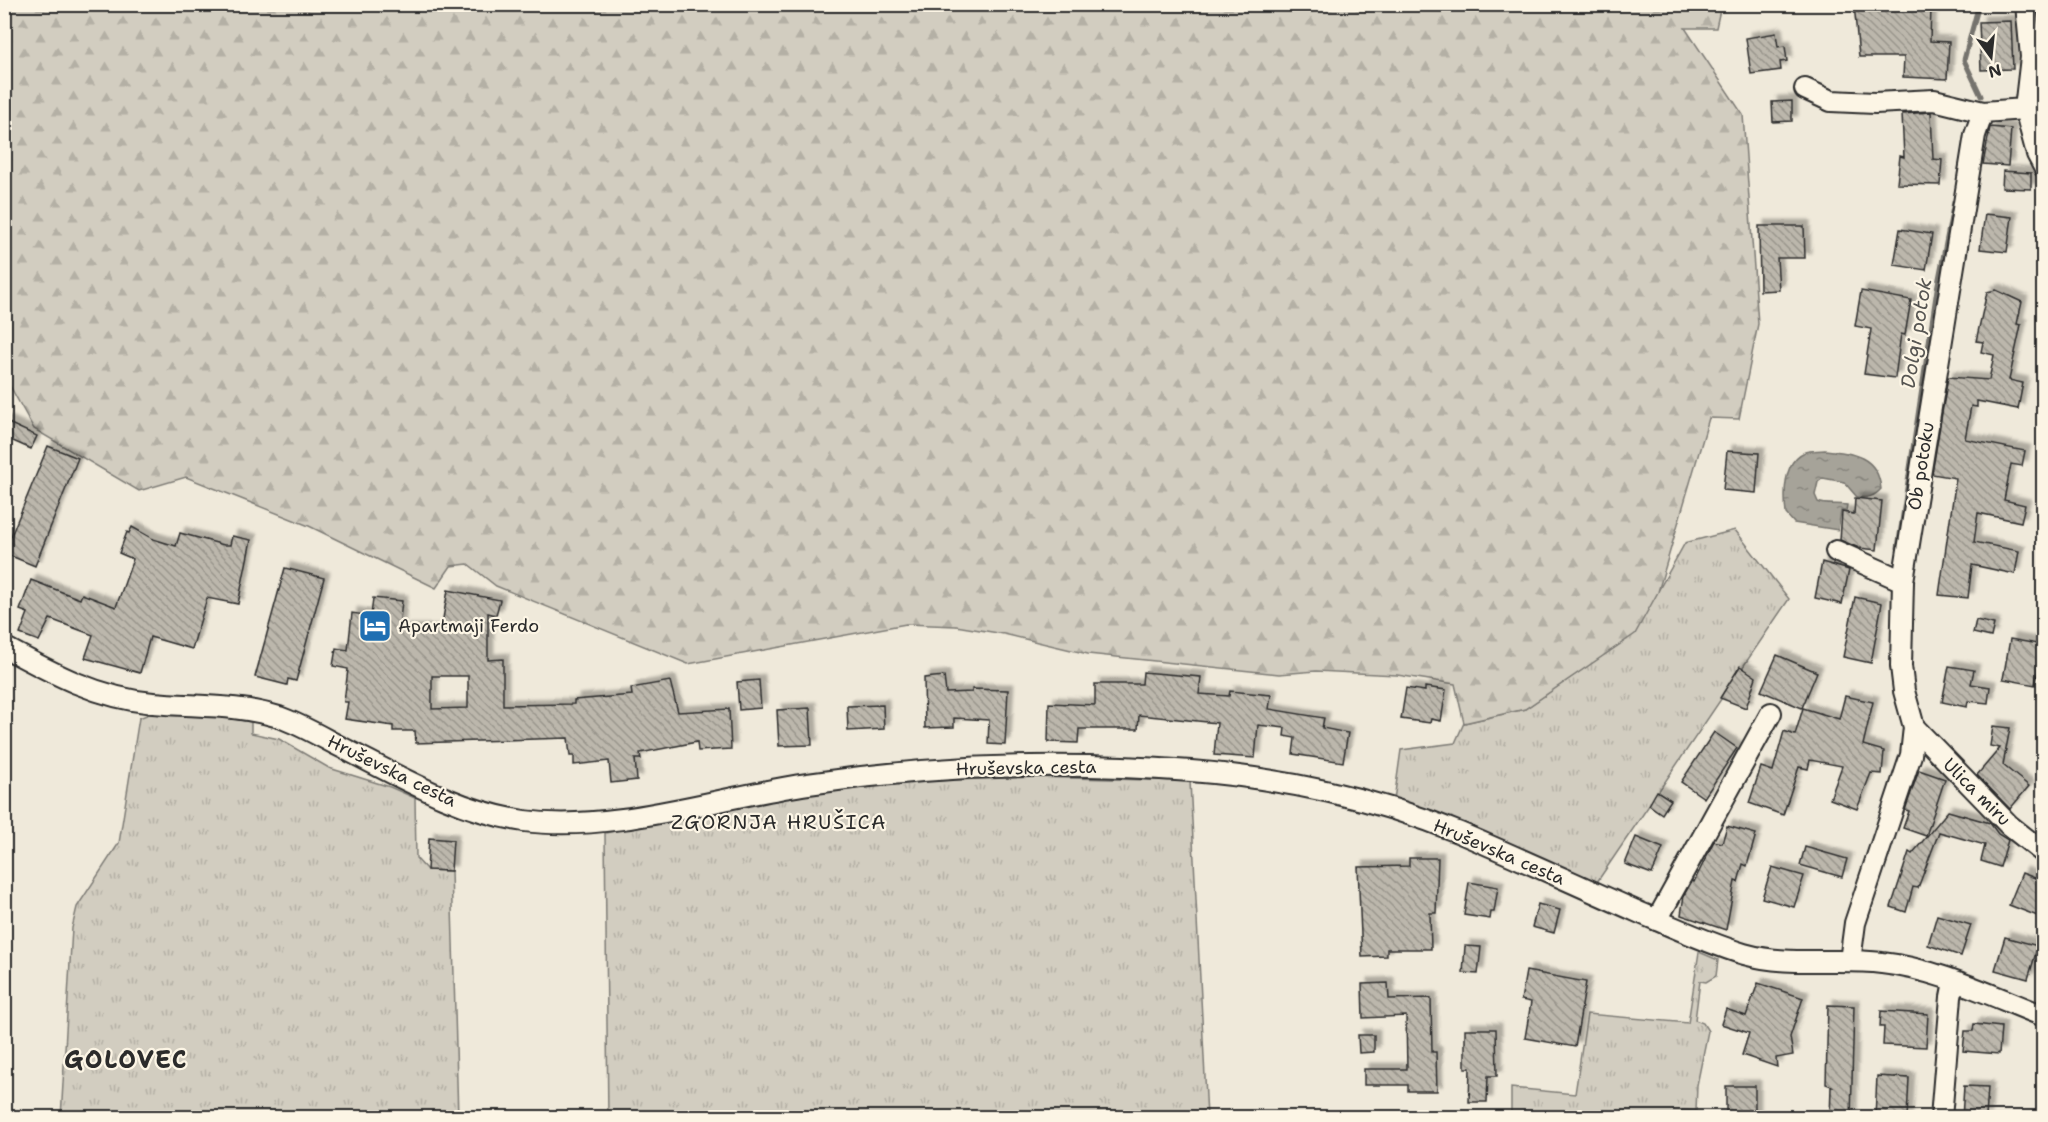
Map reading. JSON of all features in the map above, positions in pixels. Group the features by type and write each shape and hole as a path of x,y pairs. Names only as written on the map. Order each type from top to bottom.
{"street":[{"path":"2026,4 2031,57 2025,110 2037,154 2043,167"},
{"path":"1805,90 1831,101 1875,103 1934,100 1983,112 2025,110"},
{"name":"Ob potoku","path":"1850,961 1855,923 1911,755 1914,727 1904,691 1901,666 1903,581 1975,135 1983,112"},
{"path":"1836,551 1903,581"},
{"name":"Hruševska cesta","path":"4,647 65,679 109,695 156,704 221,705 282,718 426,790 484,812 524,820 598,822 810,783 946,769 1092,766 1189,771 1338,795 1409,814 1458,833 1698,938 1757,957 1802,963 1850,961 1902,966 1954,981 2043,1016"},
{"path":"1657,920 1771,713"},
{"name":"Ulica miru","path":"1914,727 2010,826 2043,853"},
{"path":"1941,1118 1950,997 1954,981"}],"green space":[{"path":"4,5 1721,5 1716,28 1685,28 1743,115 1758,324 1739,419 1709,418 1658,592 1635,634 1525,709 1464,723 1455,684 1397,675 1316,671 1279,674 1088,654 1004,634 956,626 906,624 688,664 496,586 468,564 451,566 436,588 309,526 186,477 139,491 34,429 5,377"},
{"path":"1735,530 1789,599 1597,882 1461,823 1394,800 1401,750 1455,743 1464,723 1525,709 1634,634 1685,543"},
{"path":"149,714 214,715 251,722 251,733 279,739 329,768 390,787 415,798 416,858 427,870 451,871 458,1117 61,1118 72,928 77,907 119,843 139,718"},
{"path":"1029,777 1190,781 1207,1117 608,1117 605,833 775,799 903,782"},
{"path":"1699,952 1718,960 1716,976 1706,982 1700,981 1695,1020 1703,1023 1708,1031 1697,1085 1696,1111 1682,1110 1681,1118 1511,1117 1511,1088 1575,1094 1587,1014 1688,1023"}],"water":[{"path":"1825,450 1862,458 1875,469 1881,489 1870,496 1857,497 1844,482 1823,478 1818,482 1815,495 1818,502 1847,505 1846,511 1841,511 1838,530 1794,523 1786,514 1785,488 1792,463 1805,452"}],"building":[{"path":"1854,4 1931,7 1930,41 1949,42 1947,79 1903,77 1904,57 1859,57"},
{"path":"2011,21 2013,69 1981,70 1979,22"},
{"path":"1776,33 1778,47 1785,46 1787,61 1780,62 1781,70 1751,74 1746,38"},
{"path":"1792,101 1792,121 1773,122 1772,102"},
{"path":"1931,112 1933,159 1942,160 1940,185 1897,184 1900,156 1904,157 1902,114"},
{"path":"1990,127 2011,129 2008,166 1983,164"},
{"path":"2003,171 2031,173 2031,189 2002,188"},
{"path":"1985,214 2012,217 2007,252 1980,249"},
{"path":"1759,226 1804,226 1805,258 1777,258 1779,290 1760,291"},
{"path":"1900,229 1932,234 1926,270 1894,265"},
{"path":"1996,290 2022,302 2017,324 2021,325 2009,380 2023,383 2018,409 1977,401 1977,407 1971,406 1965,439 2025,451 2022,466 2011,464 2004,500 2025,505 2021,522 1978,513 1974,542 2019,551 2015,574 1972,565 1968,598 1939,595 1956,478 1932,474 1948,377 1989,380 1994,355 1981,352 1983,342 1976,341 1987,292"},
{"path":"1861,291 1911,300 1905,335 1901,334 1895,378 1864,374 1871,329 1855,326"},
{"path":"4,421 37,436 31,449 4,437"},
{"path":"48,446 78,458 35,566 4,553"},
{"path":"1727,451 1759,453 1756,493 1723,490"},
{"path":"1855,498 1882,501 1877,550 1859,548 1840,540 1842,512 1854,514"},
{"path":"132,527 153,539 176,546 180,533 224,545 230,545 232,536 251,540 238,604 207,598 192,649 150,637 140,673 85,658 93,635 50,619 39,641 20,634 28,613 20,610 31,580 80,599 82,594 116,607 133,559 119,553 127,532 129,533"},
{"path":"1822,562 1849,570 1842,604 1815,598"},
{"path":"285,568 324,578 296,681 288,679 287,685 255,677"},
{"path":"448,590 500,600 496,615 488,613 488,660 503,659 503,705 574,704 574,700 632,695 631,688 670,681 678,712 729,709 731,749 698,751 697,742 640,753 641,759 635,759 637,780 611,783 609,761 574,765 574,756 570,756 568,738 416,743 415,731 393,731 393,726 345,719 348,702 344,702 348,669 333,666 336,648 348,650 352,613 371,616 373,598 402,601 399,630 441,630","holes":["432,676 468,676 468,708 432,709"]},
{"path":"1855,597 1882,603 1871,663 1843,657"},
{"path":"1976,620 1994,624 1991,637 1973,633"},
{"path":"2010,639 2043,645 2035,685 2003,679"},
{"path":"1777,655 1817,672 1802,708 1761,691"},
{"path":"1740,666 1756,677 1746,708 1720,698"},
{"path":"1949,666 1974,670 1971,684 1990,687 1988,703 1968,701 1967,707 1942,702"},
{"path":"1143,672 1201,677 1199,694 1229,696 1230,691 1271,695 1269,709 1324,718 1322,728 1348,733 1343,762 1293,754 1295,738 1284,736 1285,728 1258,725 1255,758 1214,755 1217,723 1139,715 1138,729 1079,729 1078,743 1048,742 1049,703 1095,705 1095,684 1142,684"},
{"path":"944,676 946,693 972,692 972,689 1008,690 1005,745 988,744 989,720 954,718 954,727 925,728 924,678"},
{"path":"759,680 761,708 739,710 737,682"},
{"path":"1425,687 1446,690 1441,721 1431,719 1430,723 1401,719 1406,688 1425,691"},
{"path":"1845,696 1873,702 1863,745 1884,751 1882,774 1871,773 1857,809 1830,799 1842,766 1810,760 1808,769 1799,767 1783,815 1749,803 1761,767 1773,771 1784,731 1795,735 1803,708 1839,719"},
{"path":"883,705 884,729 848,731 847,706"},
{"path":"810,708 812,745 779,746 777,710"},
{"path":"1993,726 2010,728 2003,765 2029,786 2010,809 1977,775 2000,748 1990,746"},
{"path":"1714,732 1737,748 1704,798 1681,782"},
{"path":"1919,770 1945,779 1926,836 1903,828 1909,811 1905,810"},
{"path":"1657,791 1671,800 1662,814 1649,805"},
{"path":"1948,811 1990,823 1998,834 2008,840 2000,867 1981,861 1985,845 1939,832 1918,888 1913,887 1906,912 1891,907 1909,852 1912,854"},
{"path":"1727,826 1756,834 1747,866 1743,864 1738,882 1735,881 1726,930 1681,915 1684,895 1692,881 1694,882 1714,841 1722,843"},
{"path":"1636,837 1663,848 1652,874 1625,864"},
{"path":"429,838 453,840 451,871 427,870"},
{"path":"1805,847 1847,859 1842,877 1800,865"},
{"path":"1409,858 1438,858 1436,913 1430,913 1431,949 1387,949 1387,956 1362,957 1358,867 1409,866"},
{"path":"1772,867 1804,876 1794,907 1762,898"},
{"path":"2022,873 2043,881 2043,908 2040,917 2009,905"},
{"path":"1469,882 1498,887 1494,912 1491,912 1490,919 1464,915"},
{"path":"1538,904 1560,910 1554,933 1532,927"},
{"path":"1937,915 1971,925 1961,956 1928,945"},
{"path":"2005,937 2038,946 2028,979 1995,970"},
{"path":"1465,946 1481,947 1478,974 1463,973"},
{"path":"1526,971 1586,982 1575,1047 1525,1038 1531,1002 1521,1000"},
{"path":"1388,983 1389,999 1431,998 1432,1052 1436,1052 1437,1091 1408,1091 1408,1085 1364,1085 1364,1069 1407,1069 1406,1016 1363,1018 1362,984"},
{"path":"1758,983 1803,998 1790,1037 1793,1055 1776,1058 1777,1067 1742,1055 1749,1033 1721,1024 1726,1009 1746,1016"},
{"path":"1828,1005 1854,1006 1851,1118 1830,1118 1831,1087 1834,1087 1826,1084"},
{"path":"1881,1011 1928,1014 1926,1047 1883,1045 1884,1027 1880,1027"},
{"path":"1974,1024 2001,1027 1999,1054 1963,1051 1965,1031 1973,1031"},
{"path":"1465,1029 1496,1029 1497,1076 1488,1076 1487,1102 1469,1102 1470,1068 1465,1068"},
{"path":"1358,1035 1374,1035 1374,1052 1359,1053"},
{"path":"1877,1076 1909,1078 1907,1118 1875,1118"},
{"path":"1726,1086 1755,1086 1755,1118 1726,1118"},
{"path":"1964,1086 1988,1087 1986,1118 1962,1118"}],"waterway":[{"name":"Dolgi potok","path":"1979,4 1964,60 1981,96"},
{"name":"Dolgi potok","path":"1898,548 1937,289 1954,202"}],"place":[{"name":"Apartmaji Ferdo","path":"375,626"}],"district":[{"name":"ZGORNJA HRUŠICA","path":"779,822"},
{"name":"GOLOVEC","path":"126,1060"}]}
